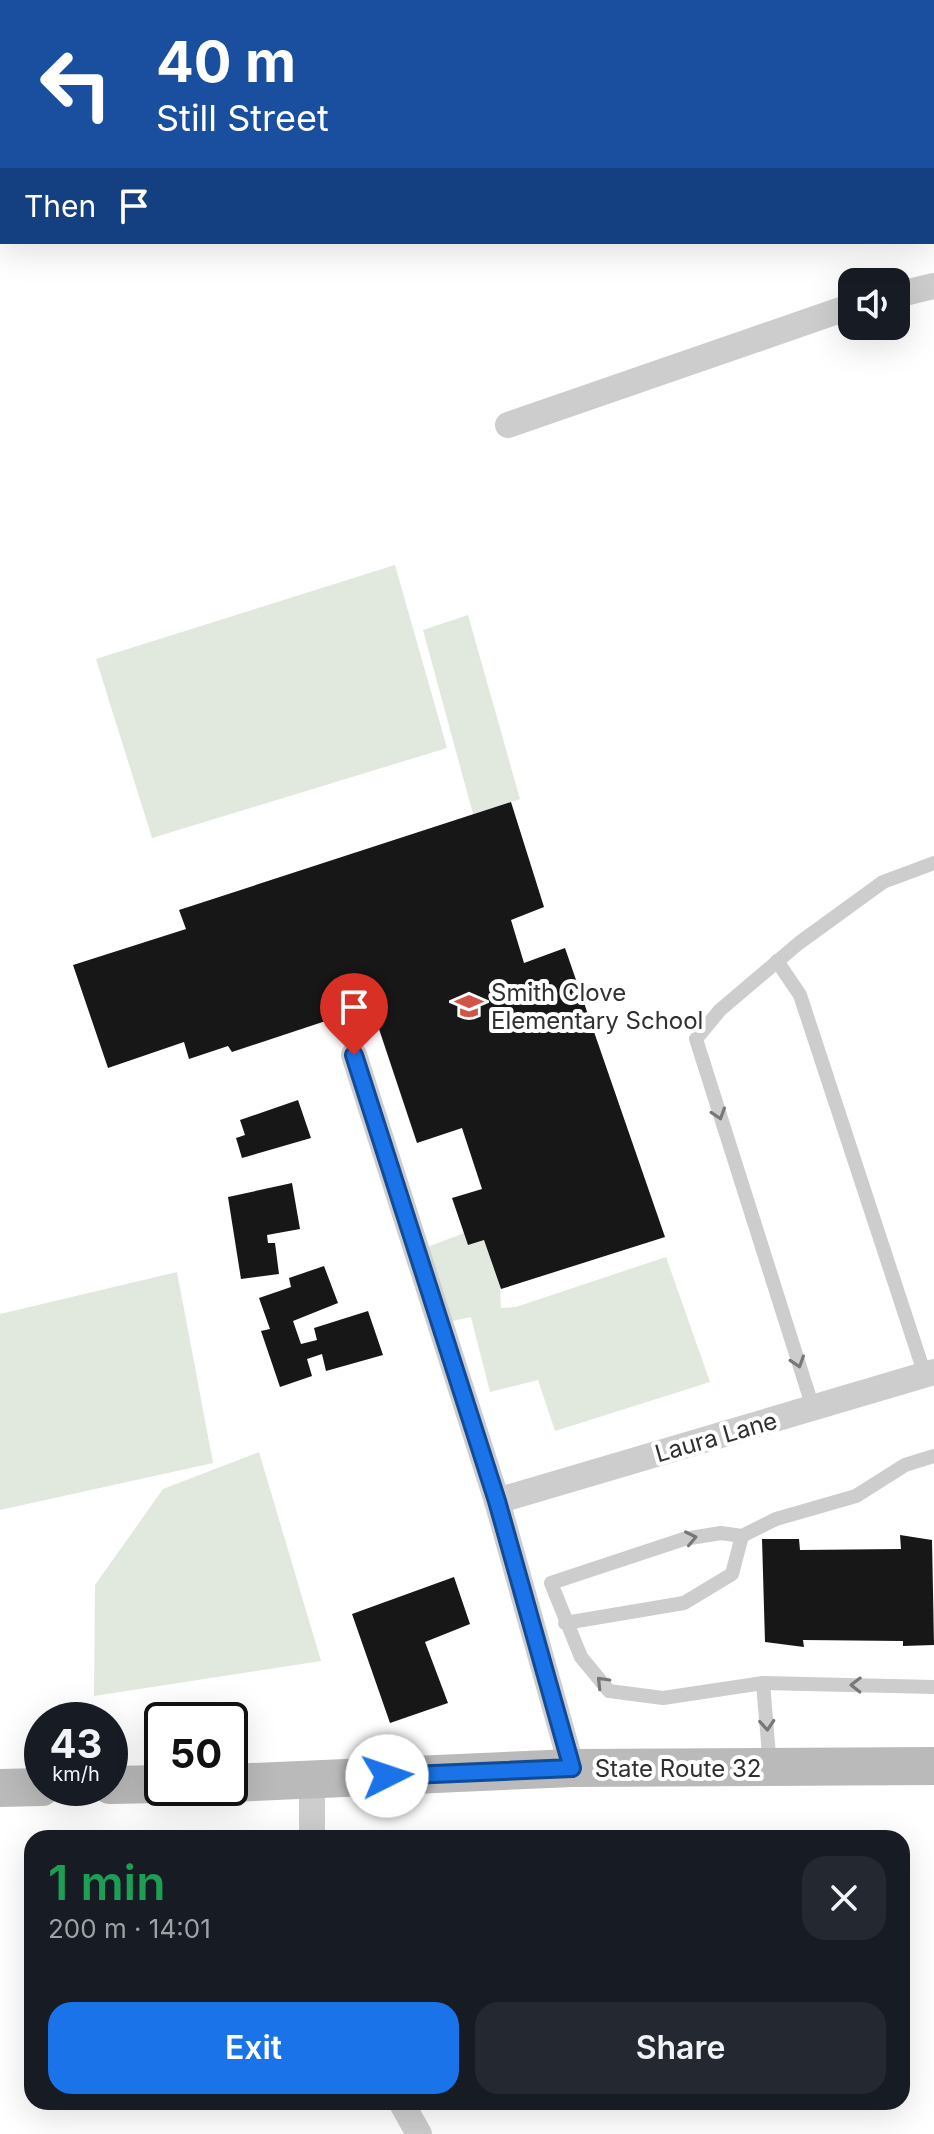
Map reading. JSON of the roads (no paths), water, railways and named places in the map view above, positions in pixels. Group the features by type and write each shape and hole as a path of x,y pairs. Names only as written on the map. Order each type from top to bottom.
{"main road":[{"name":"State Route 32","path":"248,1783 572,1768 934,1766"},
{"path":"0,1788 24,1787"}],"street":[{"path":"910,292 934,286"},
{"path":"508,425 838,311"},
{"path":"354,1055 497,1501 572,1768"},
{"name":"Laura Lane","path":"497,1501 930,1374"},
{"path":"312,1781 312,1830"},
{"path":"406,2110 419,2134"}],"lane":[{"path":"813,1408 696,1039 720,1010 777,961 883,882 934,863"},
{"path":"777,961 800,995 930,1374"},
{"path":"523,1594 684,1539 721,1533 742,1536 776,1519 856,1496 905,1465 934,1456"},
{"path":"565,1623 684,1603 732,1574 742,1536"},
{"path":"551,1583 565,1623 584,1662 609,1691 663,1698 763,1683 934,1687"},
{"path":"763,1683 770,1768"}],"place":[{"name":"Smith Clove Elementary School","path":"469,1006"}]}
